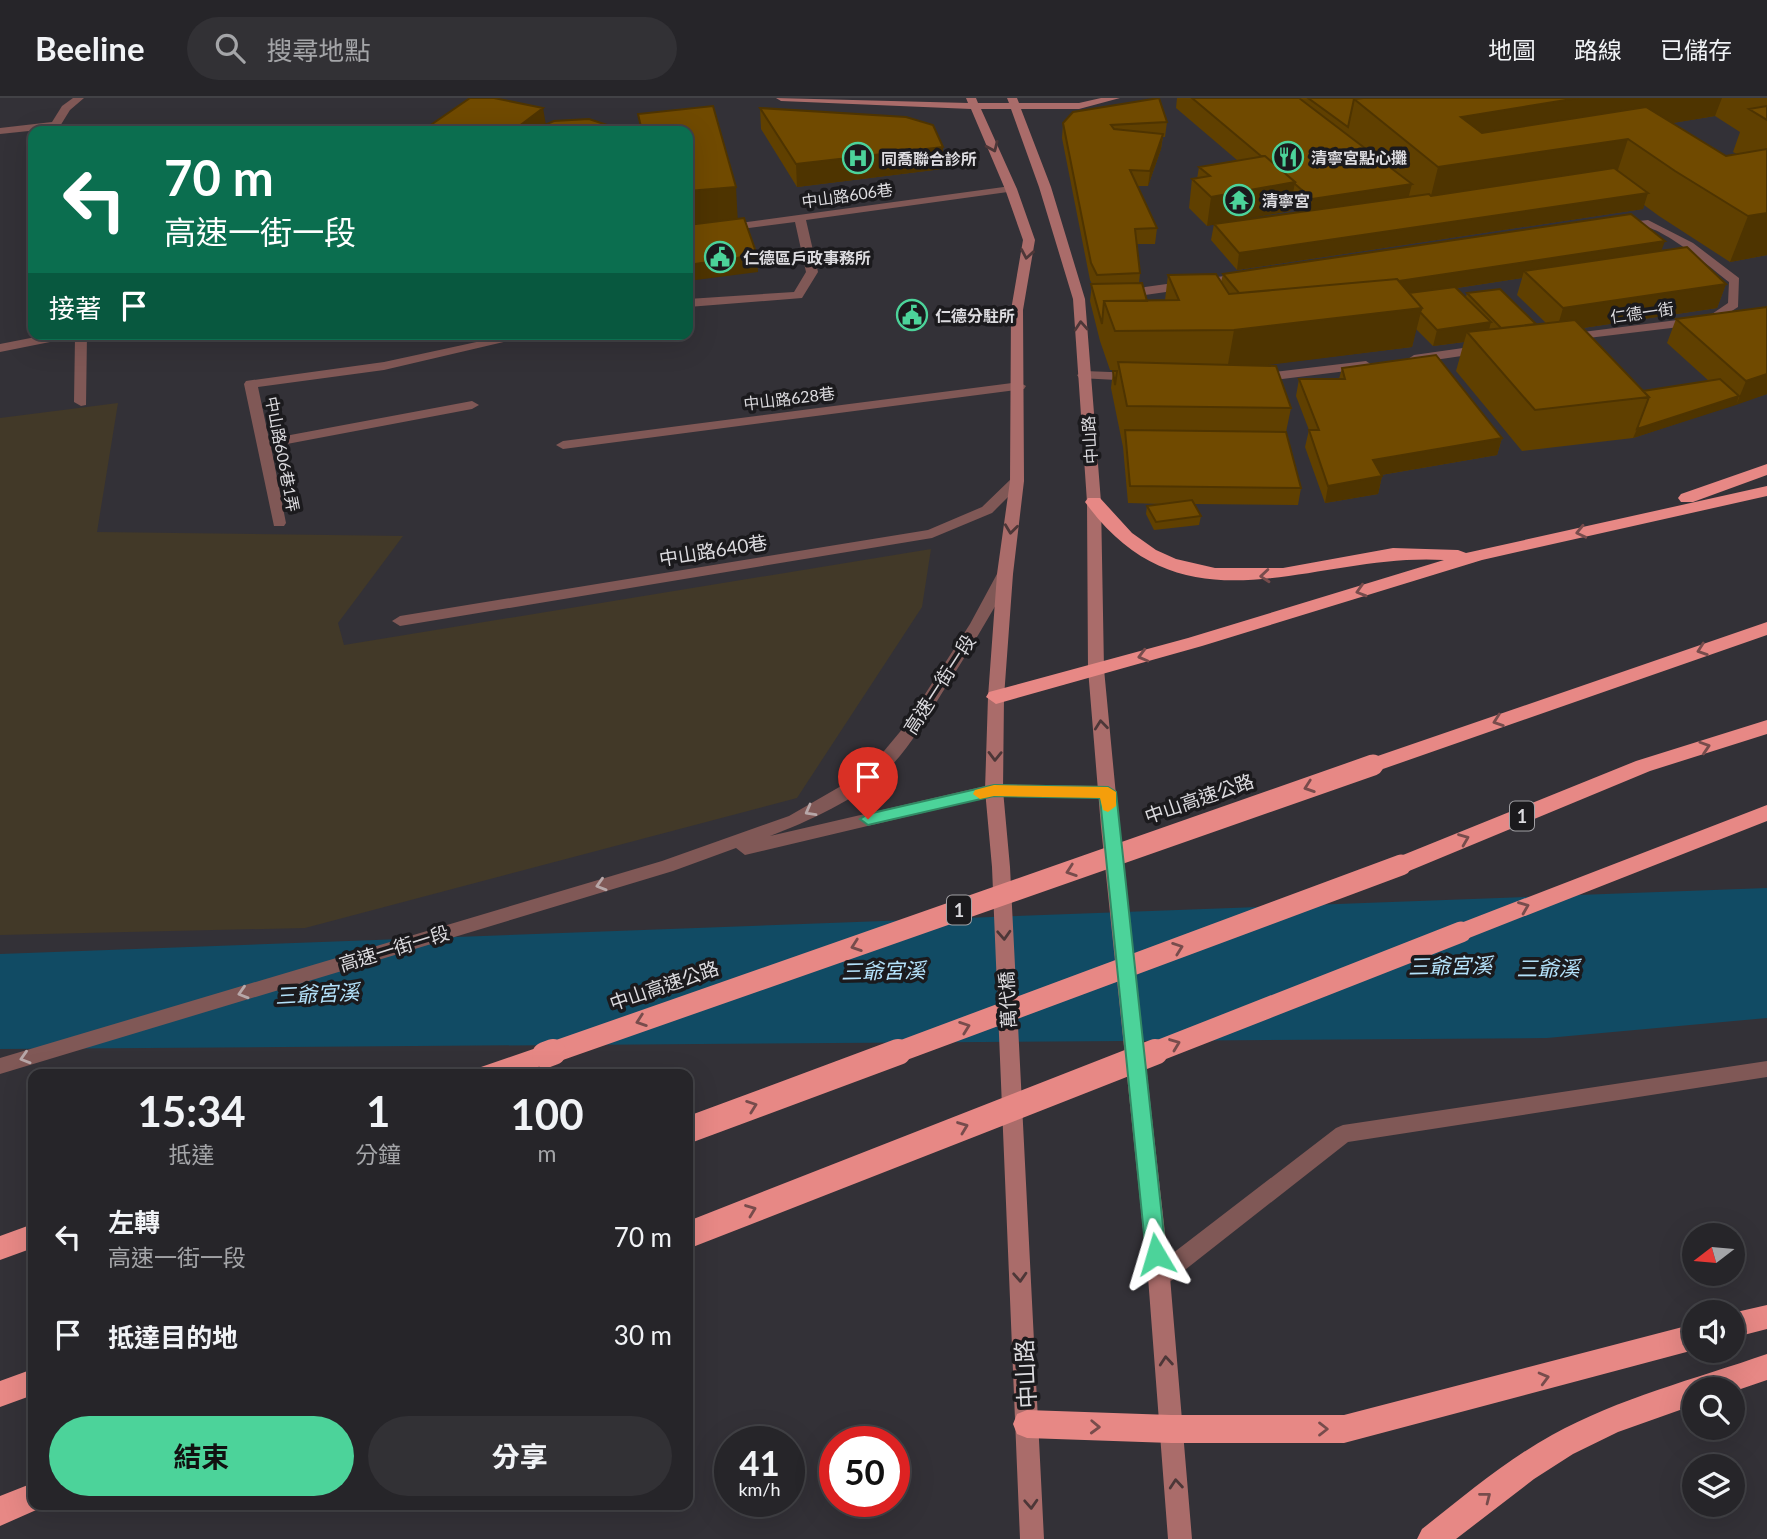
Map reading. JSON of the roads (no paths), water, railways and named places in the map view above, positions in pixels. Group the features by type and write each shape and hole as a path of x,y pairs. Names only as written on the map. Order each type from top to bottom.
{"highway":[{"path":"1623,522 1767,469"},
{"path":"996,698 1195,642 1478,555 1767,491"},
{"path":"1094,502 1118,528 1144,549 1168,560 1211,572 1252,577 1385,554 1478,555"},
{"name":"中山高速公路","path":"504,1069 1767,628"},
{"name":"1","path":"693,1128 1401,865 1643,766 1767,727"},
{"path":"693,1233 1767,813"},
{"path":"0,1242 28,1236"},
{"path":"0,1248 28,1237"},
{"path":"1745,1323 1767,1317"},
{"path":"1027,1424 1171,1429 1344,1429 1682,1340"},
{"path":"1739,1377 1767,1367"},
{"path":"0,1394 28,1384"},
{"path":"1432,1539 1501,1485 1563,1444 1614,1421 1682,1396"},
{"path":"0,1511 28,1499"}],"main road":[{"path":"780,98 1014,102 1079,106 1115,98"},
{"path":"1014,102 1050,98"},
{"path":"973,102 1011,189 1029,240 1017,310 1017,481 1005,574 996,698 994,790"},
{"name":"中山路","path":"1014,102 1079,299 1094,502 1096,669 1108,792"},
{"name":"萬代橋","path":"994,790 1001,867 1017,1209"},
{"path":"1108,792 1159,1277 1180,1539"},
{"name":"中山路","path":"1017,1209 1032,1539"}],"street":[{"path":"54,126 66,108 79,98"},
{"path":"0,131 28,129"},
{"name":"中山路606巷","path":"693,232 1011,189"},
{"path":"693,303 798,295 812,272 800,218"},
{"name":"仁德一街","path":"1551,340 1713,319 1734,303 1735,281 1689,245 1648,223 1608,228"},
{"path":"1145,292 1256,275"},
{"path":"0,348 41,340"},
{"path":"80,340 81,402"},
{"name":"中山路606巷1弄","path":"279,523 251,384 384,366 504,340"},
{"path":"1402,360 1497,348"},
{"path":"1246,379 1374,364"},
{"path":"1084,375 1153,377"},
{"name":"中山路628巷","path":"563,445 1018,386"},
{"path":"263,444 472,405"},
{"name":"中山路640巷","path":"400,621 932,534 987,510 1017,481"},
{"name":"高速一街一段","path":"0,1066 667,866 794,820 861,782 880,767 930,699 978,624 1005,574"},
{"name":"高速一街一段","path":"667,866 994,790 1108,792"},
{"path":"1159,1277 1343,1134 1767,1069"}],"water":[{"name":"三爺溪","path":"1767,888 1767,1018 1547,1038 0,1049 0,954"}],"place":[{"name":"清寧宮點心攤","path":"1288,157"},
{"name":"同喬聯合診所","path":"858,158"},
{"name":"清寧宮","path":"1239,200"},
{"name":"仁德區戶政事務所","path":"720,257"},
{"name":"仁德分駐所","path":"912,315"}],"water label":[{"name":"三爺宮溪","path":"1450,965"},
{"name":"三爺宮溪","path":"883,970"},
{"name":"三爺宮溪","path":"317,993"}]}
